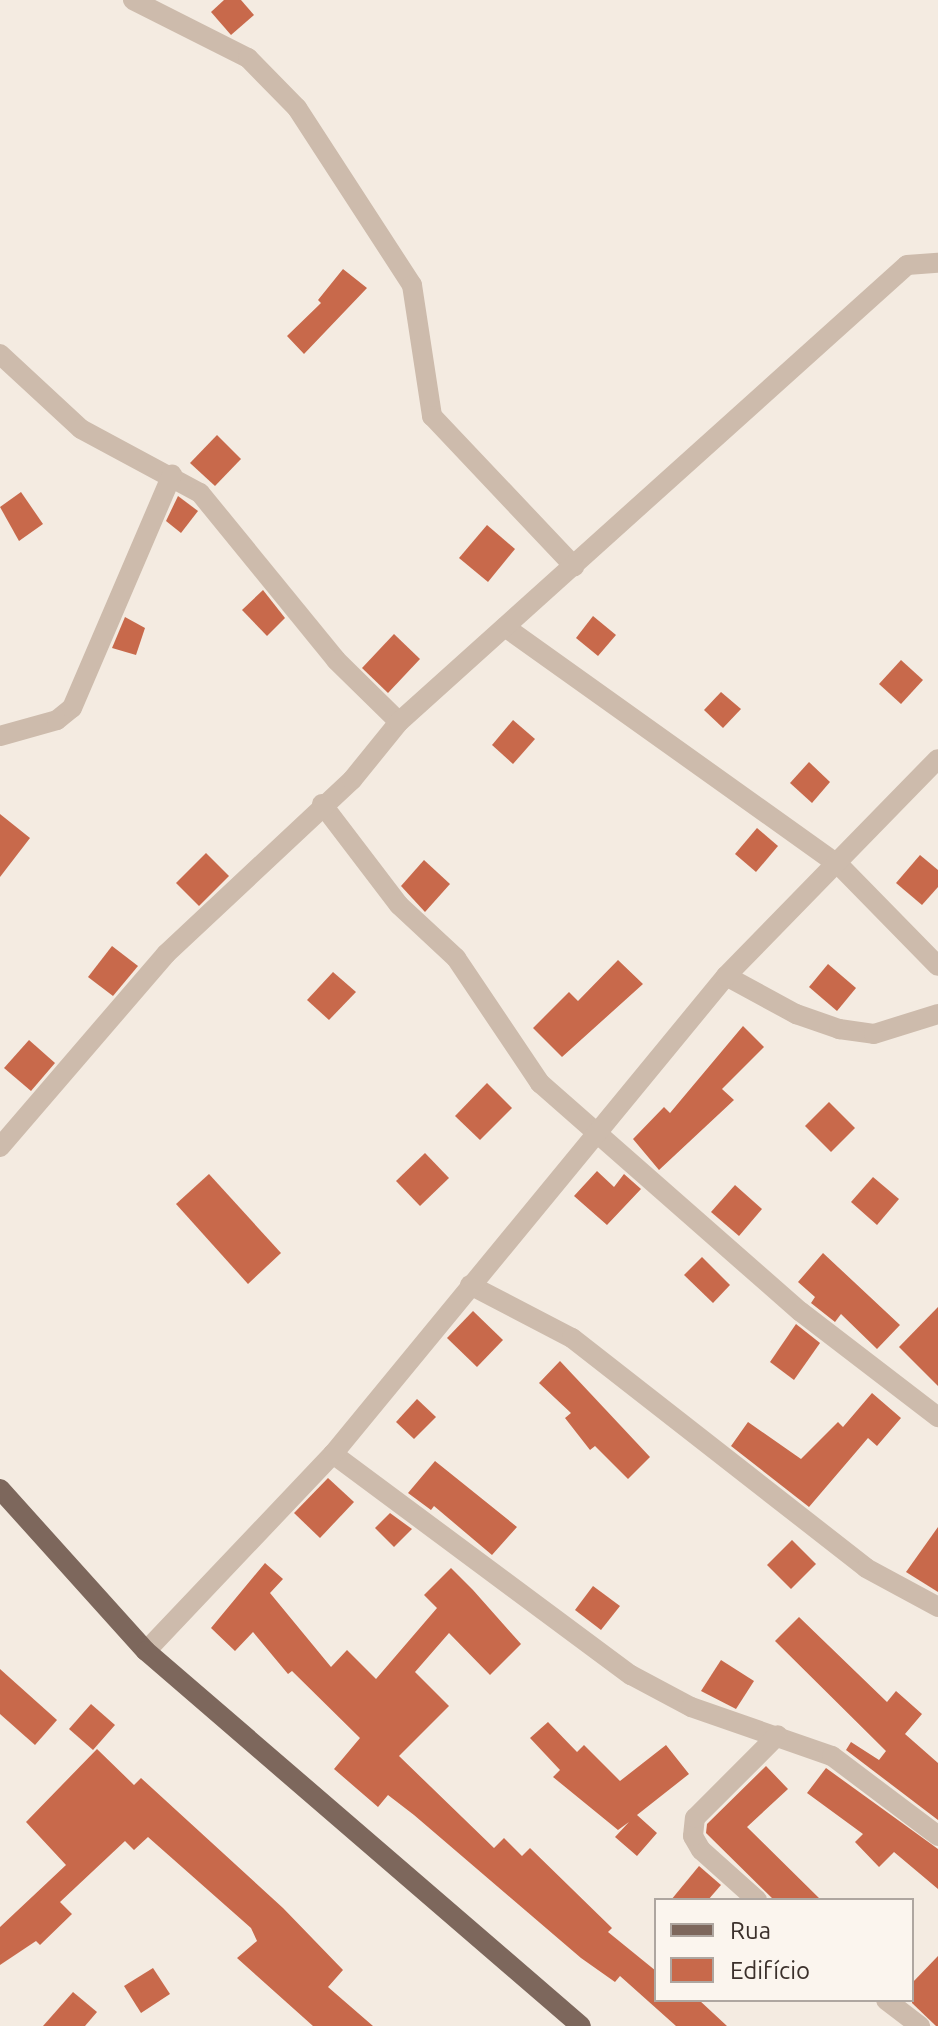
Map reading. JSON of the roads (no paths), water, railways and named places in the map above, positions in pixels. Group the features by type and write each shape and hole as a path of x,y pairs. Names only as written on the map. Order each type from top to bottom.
{"main road":[{"path":"0,1489 146,1651 581,2026"}],"street":[{"path":"133,0 248,58 297,108 412,285 432,416 574,566"},
{"path":"0,1147 166,954 322,804 399,722 907,265 938,263"},
{"path":"0,354 81,429 172,475 200,493 336,660 399,722"},
{"path":"0,736 57,720 72,708 172,475"},
{"path":"505,627 839,865 938,966"},
{"path":"146,1651 333,1454 594,1129 726,976 839,865 938,759"},
{"path":"322,804 399,905 456,958 540,1083 801,1312 938,1417"},
{"path":"726,976 839,1029 874,1034 938,1014"},
{"path":"470,1285 572,1338 866,1568 938,1607"},
{"path":"333,1454 631,1675 691,1707 832,1756 938,1836"},
{"path":"755,1898 701,1850 693,1836 695,1818 778,1735"},
{"path":"889,2002 920,2026"}]}
